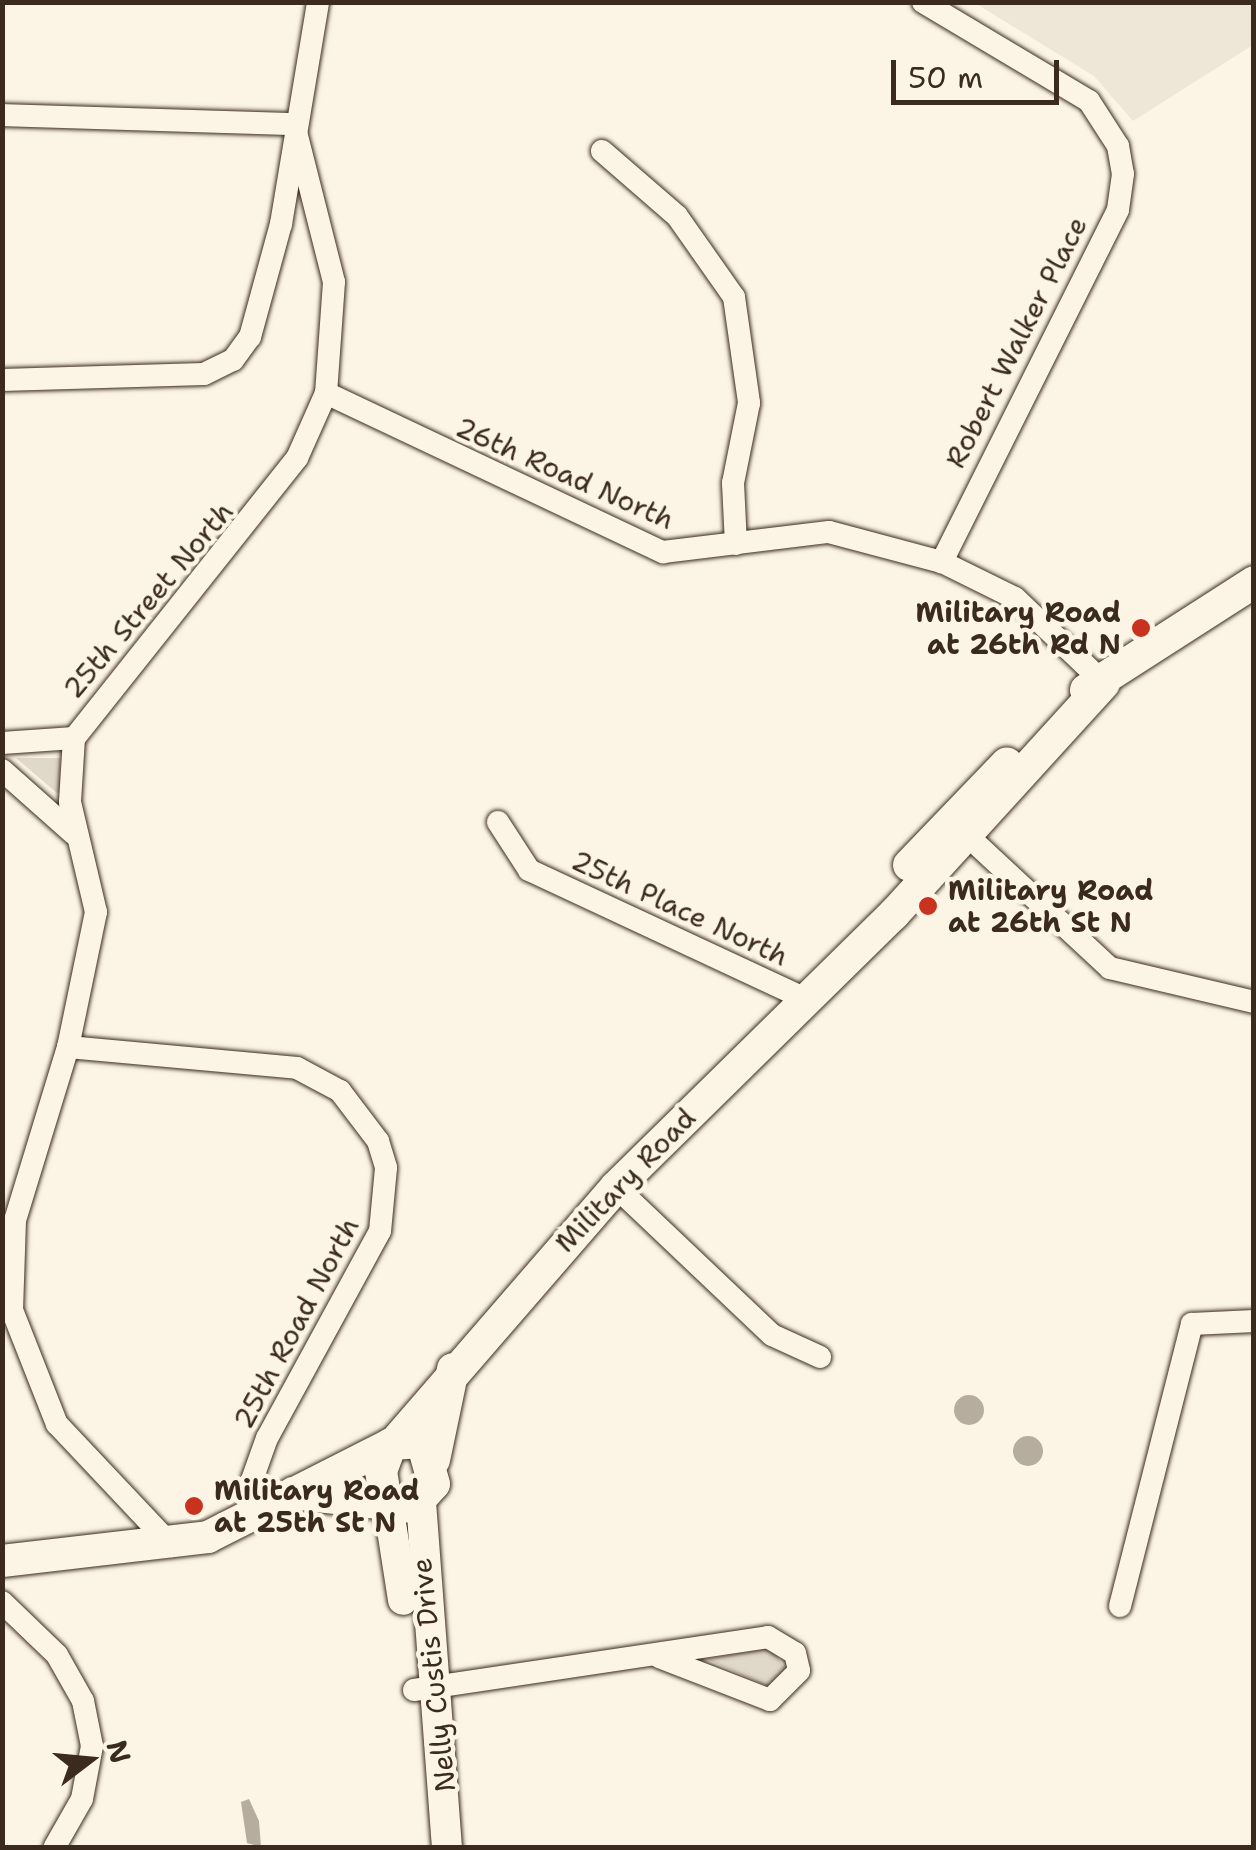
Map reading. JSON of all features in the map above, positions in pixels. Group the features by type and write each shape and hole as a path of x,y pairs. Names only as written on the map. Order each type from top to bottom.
{"main road":[{"name":"Military Road","path":"2,1561 172,1546 254,1516 393,1442 616,1187 804,998 959,828 1072,696 1104,683 1254,582"},
{"path":"398,1503 434,1460 453,1369"},
{"path":"398,1503 381,1472 393,1442 422,1442 434,1460"},
{"path":"293,1492 398,1503"}],"street":[{"name":"25th Street North","path":"2,380 204,374 234,360 250,338 281,224 294,124 318,2"},
{"name":"Robert Walker Place","path":"924,2 1089,101 1118,146 1118,210 942,562"},
{"path":"2,115 294,124"},
{"name":"25th Street North","path":"172,1546 57,1424 12,1310 15,1220 68,1047 96,912 76,838 74,738 258,518 326,394 334,282 294,124"},
{"path":"602,151 677,216 734,297 749,404 733,483 736,544"},
{"name":"26th Road North","path":"326,394 636,542 692,555 736,544 829,532 942,562 1015,598 1104,683"},
{"path":"2,743 74,738"},
{"path":"2,770 76,838"},
{"name":"25th Place North","path":"498,822 529,870 804,998"},
{"path":"959,828 1110,968 1254,1002"},
{"name":"25th Road North","path":"68,1047 297,1068 340,1092 378,1141 386,1168 380,1231 267,1438 252,1480 254,1516"},
{"path":"616,1187 772,1335 820,1357"},
{"path":"1120,1606 1192,1324 1254,1321"},
{"name":"Nelly Custis Drive","path":"398,1503 448,1848"},
{"path":"2,1602 56,1655 83,1702 92,1746 82,1800 54,1848"},
{"path":"424,1689 776,1637 796,1652 799,1670 770,1700 659,1657"},
{"name":"Nelly Custis Drive","path":"424,1689 427,1848"}],"shaded area":[{"path":"975,3 1253,3 1253,45 1133,121 1094,76"},
{"path":"16,758 60,758 60,792 57,793"},
{"path":"969,1395 980,1399 984,1410 980,1421 969,1425 958,1421 954,1410 958,1399"},
{"path":"1028,1436 1039,1440 1043,1451 1039,1462 1028,1466 1017,1462 1013,1451 1017,1440"},
{"path":"771,1648 787,1672 770,1687 706,1659"},
{"path":"249,1799 259,1821 261,1847 247,1843 241,1802"}],"place":[{"name":"Military Road at 26th Rd N","path":"1141,628"},
{"name":"Military Road at 26th St N","path":"928,906"},
{"name":"Military Road at 25th St N","path":"194,1506"}]}
